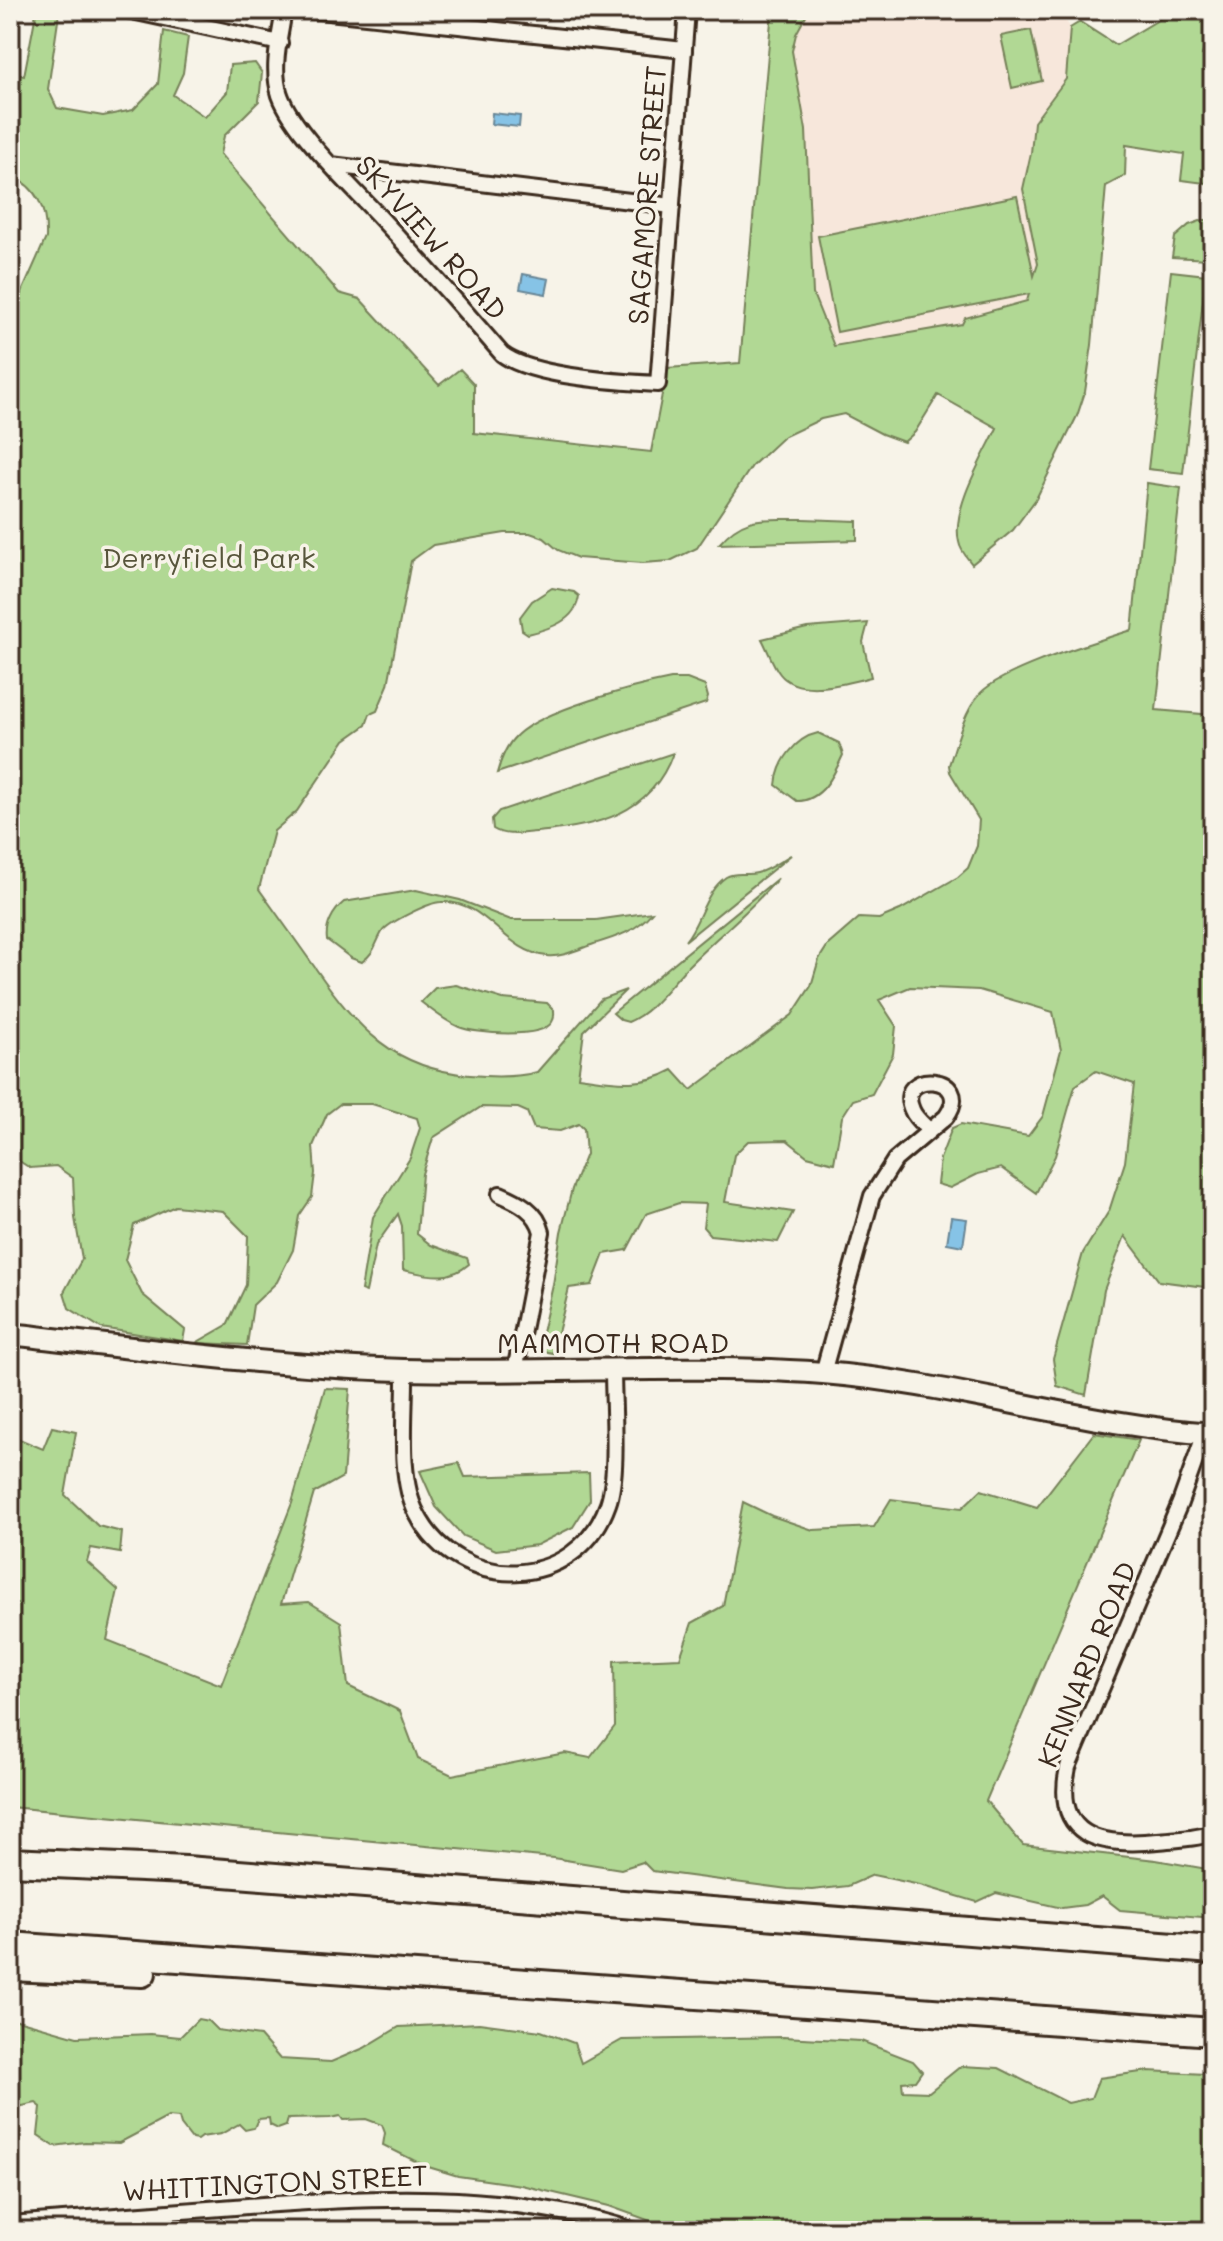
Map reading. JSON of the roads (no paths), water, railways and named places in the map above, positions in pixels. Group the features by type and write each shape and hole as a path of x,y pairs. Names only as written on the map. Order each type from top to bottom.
{"highway":[{"path":"10,1844 186,1870"},
{"path":"10,1862 186,1870 1213,1950"},
{"path":"10,1946 1213,2032"},
{"path":"10,1967 181,1974 235,1963"}],"main road":[{"name":"MAMMOTH ROAD","path":"10,1334 274,1363 405,1370 715,1369 823,1373 1209,1433"}],"street":[{"path":"127,10 280,43"},
{"name":"SKYVIEW ROAD","path":"284,10 277,73 280,95 293,118 331,165 509,360 554,372 658,384"},
{"path":"310,10 684,50"},
{"name":"SAGAMORE STREET","path":"658,384 687,10"},
{"path":"331,165 672,206"},
{"path":"823,1373 872,1196 895,1160 929,1130"},
{"path":"500,1194 517,1201 531,1212 539,1221 542,1232 515,1371"},
{"path":"405,1370 406,1475 416,1512 433,1537 458,1558 484,1570 508,1574 538,1570 568,1557 593,1534 602,1519 613,1487 613,1371"},
{"name":"KENNARD ROAD","path":"1209,1433 1068,1767 1064,1800 1075,1826 1101,1839 1138,1843 1213,1833"},
{"name":"WHITTINGTON STREET","path":"10,2224 336,2199 414,2198 515,2204 584,2217 635,2231"}],"water":[{"path":"492,113 520,116 519,127 491,124"},
{"path":"523,274 549,279 546,294 520,289"},
{"path":"951,1217 967,1219 963,1246 947,1243"}],"park label":[{"name":"Derryfield Park","path":"209,557"}]}
